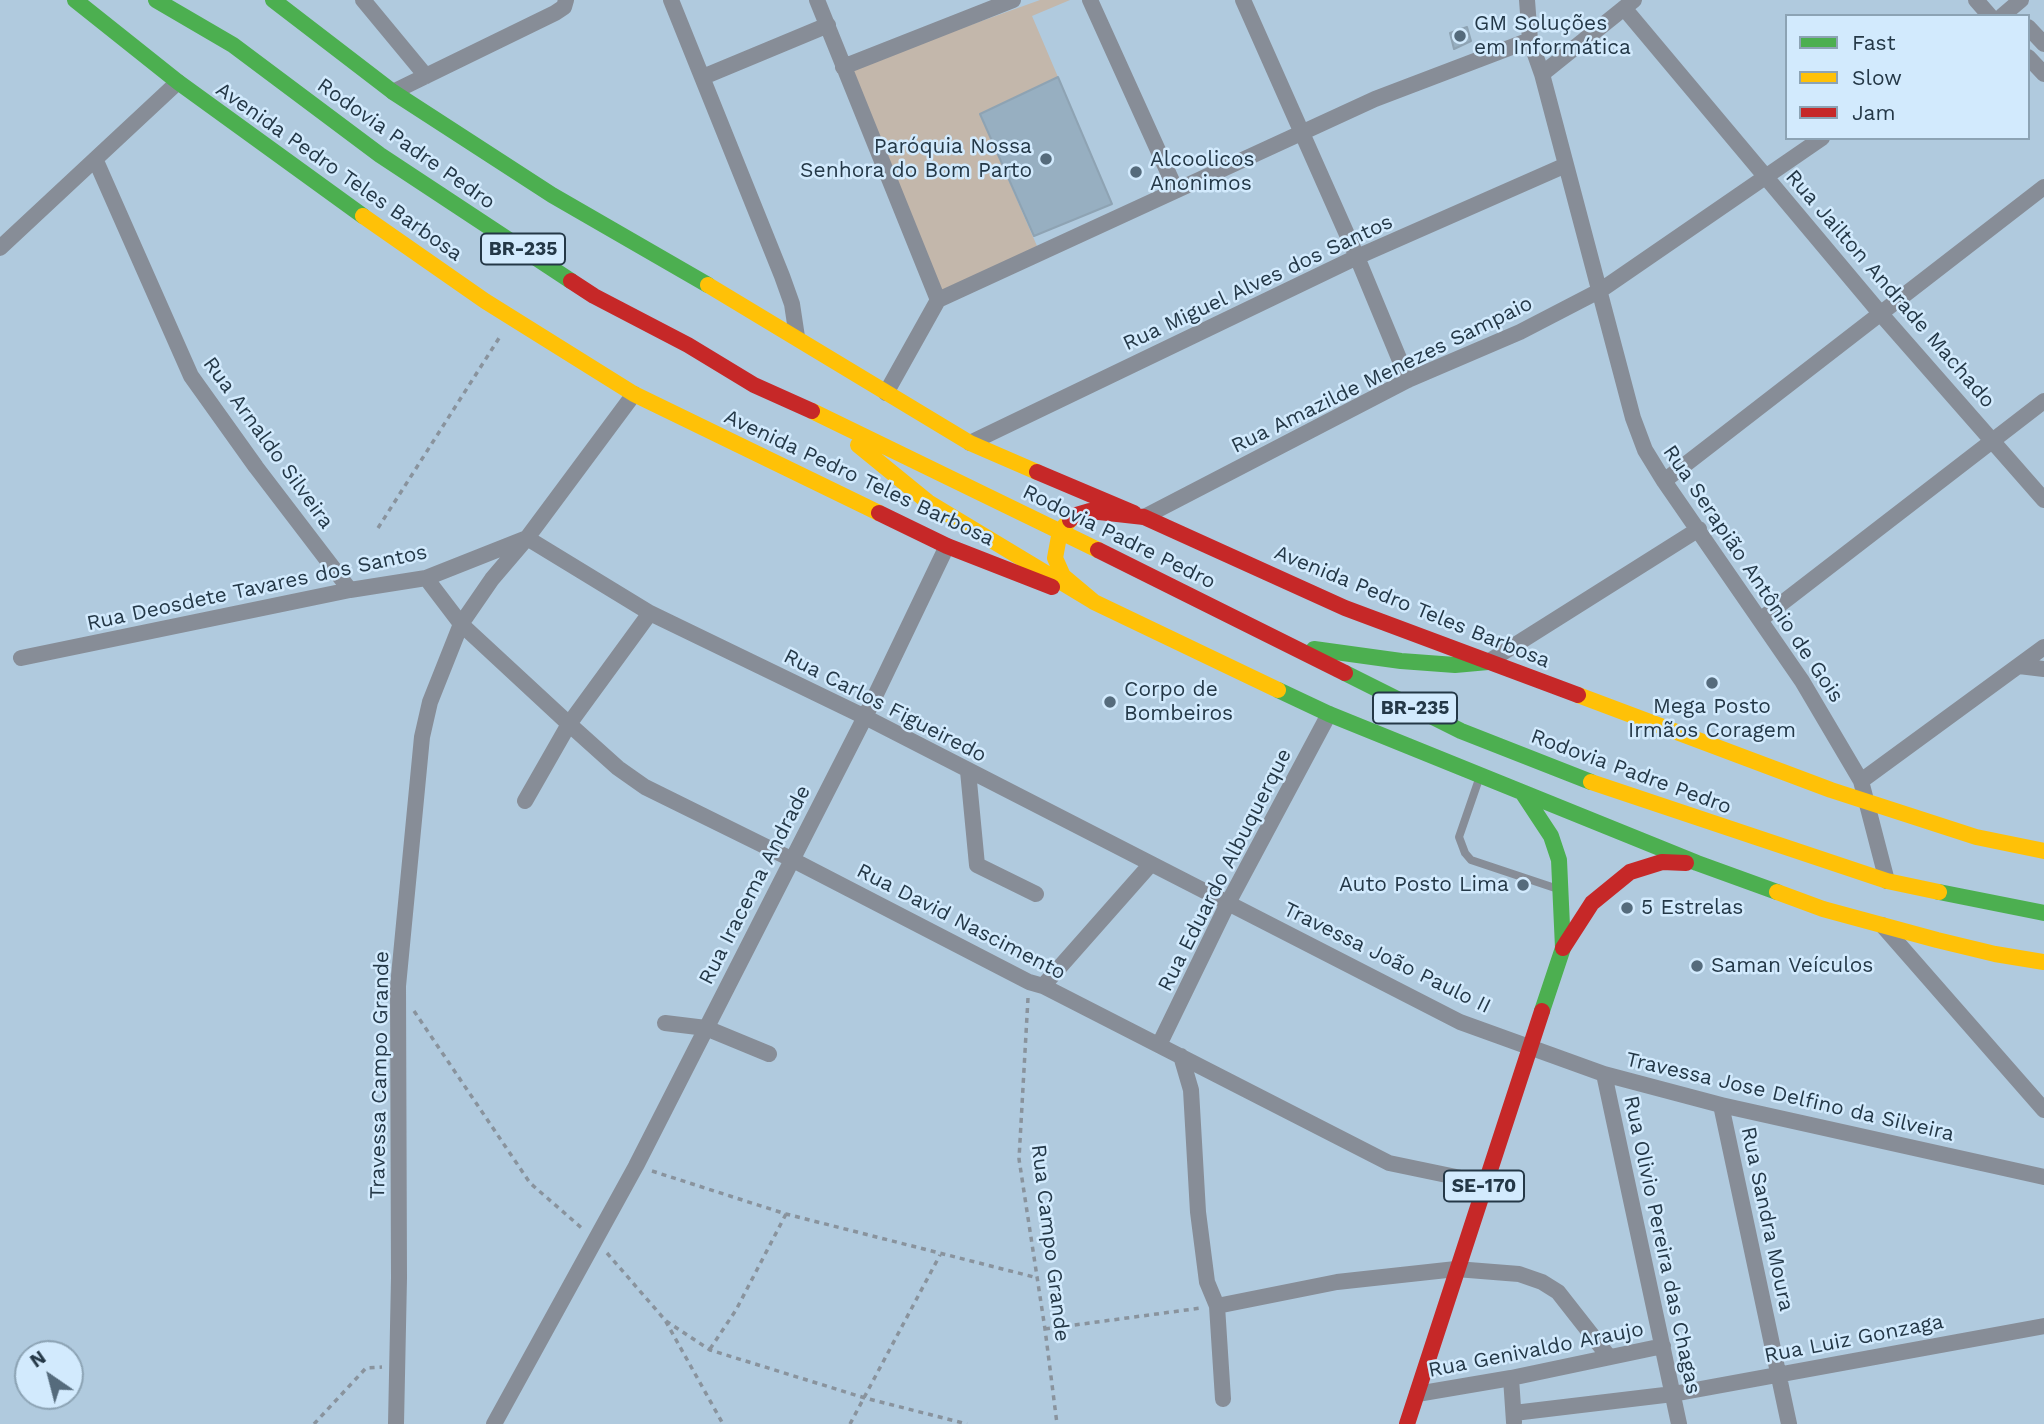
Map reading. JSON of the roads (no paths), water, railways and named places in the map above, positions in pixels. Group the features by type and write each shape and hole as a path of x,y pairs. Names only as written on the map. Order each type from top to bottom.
{"main road":[{"name":"Avenida Pedro Teles Barbosa","path":"75,0 178,82 342,202 512,317 634,394 947,546 1094,602 1329,714 1698,863 1823,909 1995,954 2044,962"},
{"path":"156,0 238,49"},
{"name":"Rodovia Padre Pedro","path":"175,0 380,155 594,296 688,345 754,385 1060,531 1461,731 1611,790 1887,881 2044,913"},
{"path":"184,0 238,49"},
{"name":"Avenida Pedro Teles Barbosa","path":"273,0 393,92 552,195 797,337 970,443 1144,517 1345,608 1831,790 1976,837 2044,851"},
{"path":"821,415 928,502 1094,602"},
{"path":"1094,602 1063,576 1055,558 1060,531 1073,516 1090,511 1144,517"},
{"path":"1291,646 1401,662 1455,665 1488,662"},
{"path":"1522,792 1551,836 1559,860 1563,948"},
{"path":"1563,948 1592,902 1630,872 1662,862 1698,863"},
{"name":"SE-170","path":"1407,1424 1563,948"}],"street":[{"path":"363,0 426,76"},
{"path":"393,92 555,13 564,7 566,0"},
{"path":"671,0 782,276 792,304 797,337"},
{"path":"817,0 938,300"},
{"path":"843,68 1013,0"},
{"path":"1090,0 1176,190"},
{"path":"1243,0 1357,257 1408,380"},
{"name":"Rua Serapião Antônio de Gois","path":"1527,0 1530,40 1542,74 1601,290 1633,418 1645,450 1802,681 1861,781 1887,881"},
{"path":"1976,0 1988,14"},
{"path":"1542,74 1629,4"},
{"name":"Rua Jailton Andrade Machado","path":"1629,4 1765,177 2044,500"},
{"path":"703,77 828,25"},
{"path":"2030,29 2044,44"},
{"path":"886,393 938,300 1302,131 1375,99 1530,40"},
{"path":"2030,59 2044,74"},
{"path":"2,243 96,161 178,82"},
{"name":"Rua Amazilde Menezes Sampaio","path":"1144,517 1408,380 1520,332 1601,290 1819,140"},
{"name":"Rua Arnaldo Silveira","path":"96,161 191,376 349,590"},
{"name":"Rua Miguel Alves dos Santos","path":"970,443 1357,257 1566,165"},
{"path":"1664,481 2044,187"},
{"path":"527,538 634,394"},
{"path":"1760,620 2044,401"},
{"path":"1488,662 1699,529"},
{"name":"Rua Deosdete Tavares dos Santos","path":"21,658 349,590 426,578 527,538"},
{"name":"Rua Carlos Figueiredo","path":"527,538 650,613 865,717 1228,903"},
{"name":"Travessa Campo Grande","path":"396,1424 399,1278 398,986 422,737 430,702 461,624 492,579 527,538"},
{"name":"Rua Iracema Andrade","path":"494,1424 636,1166 865,717 947,546"},
{"path":"426,578 461,624"},
{"path":"524,801 569,724 650,613"},
{"name":"Rua David Nascimento","path":"461,624 618,768 645,787 1389,1163 1485,1183"},
{"path":"1861,781 2044,647"},
{"path":"2019,666 2044,669"},
{"name":"Rua Eduardo Albuquerque","path":"1159,1045 1228,903 1329,714"},
{"path":"968,771 977,864 1036,894"},
{"path":"1036,984 1150,865"},
{"name":"Travessa João Paulo II","path":"1228,903 1460,1021 1529,1046"},
{"path":"1880,923 2044,1110"},
{"path":"665,1023 705,1028 769,1054"},
{"name":"Travessa Jose Delfino da Silveira","path":"1529,1046 1604,1074 1721,1105 2044,1177"},
{"path":"1181,1056 1191,1090 1198,1212 1204,1264 1210,1291 1217,1306 1223,1399"},
{"name":"Rua Olivio Pereira das Chagas","path":"1604,1074 1679,1424"},
{"name":"Rua Sandra Moura","path":"1721,1105 1789,1424"},
{"path":"1217,1306 1338,1282 1456,1269 1519,1274 1542,1282 1558,1292 1609,1357"},
{"name":"Rua Luiz Gonzaga","path":"1673,1394 2044,1326"},
{"name":"Rua Genivaldo Araujo","path":"1417,1394 1511,1378 1663,1346"},
{"path":"1511,1378 1514,1419 1673,1394"}],"lane":[{"path":"1480,775 1460,837 1465,853 1471,860 1561,890"}],"place":[{"name":"GM Soluções em Informática","path":"1460,36"},
{"name":"Paróquia Nossa Senhora do Bom Parto","path":"1046,159"},
{"name":"Alcoolicos Anonimos","path":"1136,172"},
{"name":"Mega Posto Irmãos Coragem","path":"1712,683"},
{"name":"Corpo de Bombeiros","path":"1110,702"},
{"name":"Auto Posto Lima","path":"1523,885"},
{"name":"5 Estrelas","path":"1627,908"},
{"name":"Saman Veículos","path":"1697,966"}]}
